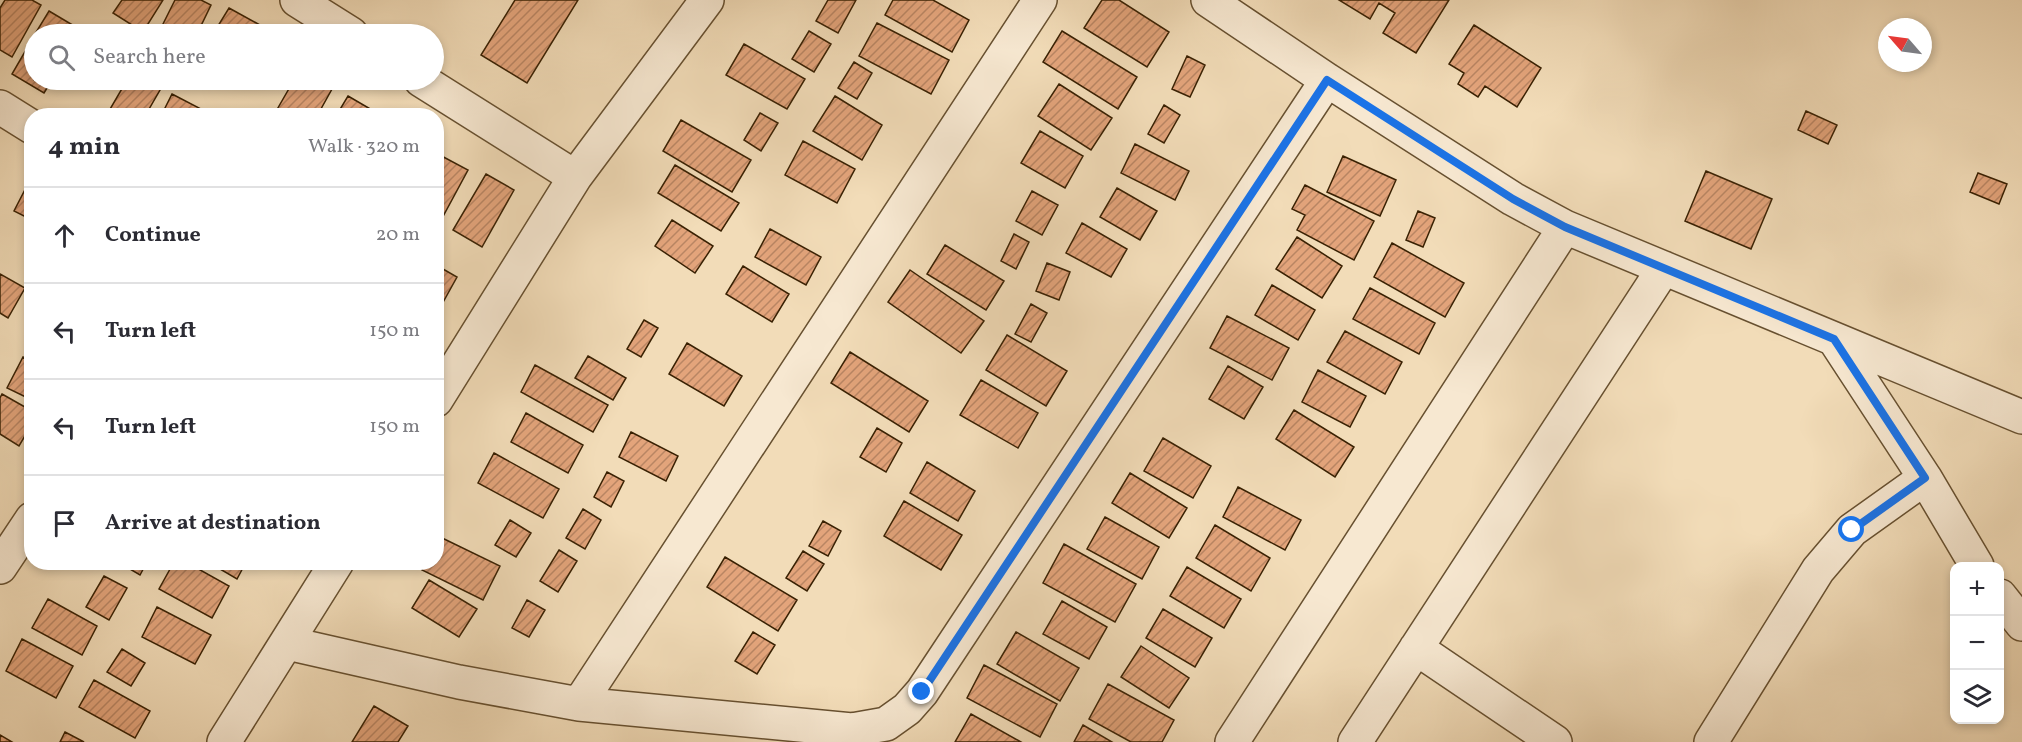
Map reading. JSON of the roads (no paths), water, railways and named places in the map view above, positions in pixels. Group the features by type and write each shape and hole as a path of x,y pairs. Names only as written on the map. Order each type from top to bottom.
{"street":[{"path":"297,0 335,24"},
{"path":"444,383 575,177 707,0"},
{"path":"579,704 1040,0"},
{"path":"1208,0 1327,80 1513,199 1565,227 2022,417"},
{"path":"287,643 459,682 579,704 852,730 886,724 907,709 922,692 1327,80"},
{"path":"437,90 575,177"},
{"path":"2,112 24,123"},
{"path":"1232,742 1565,227"},
{"path":"1355,742 1665,268"},
{"path":"1834,339 1925,478 1974,562"},
{"path":"1711,742 1818,570 1852,530 1925,478"},
{"path":"0,567 24,531"},
{"path":"224,742 332,570"},
{"path":"2004,601 2022,624"},
{"path":"1416,648 1555,742"}]}
